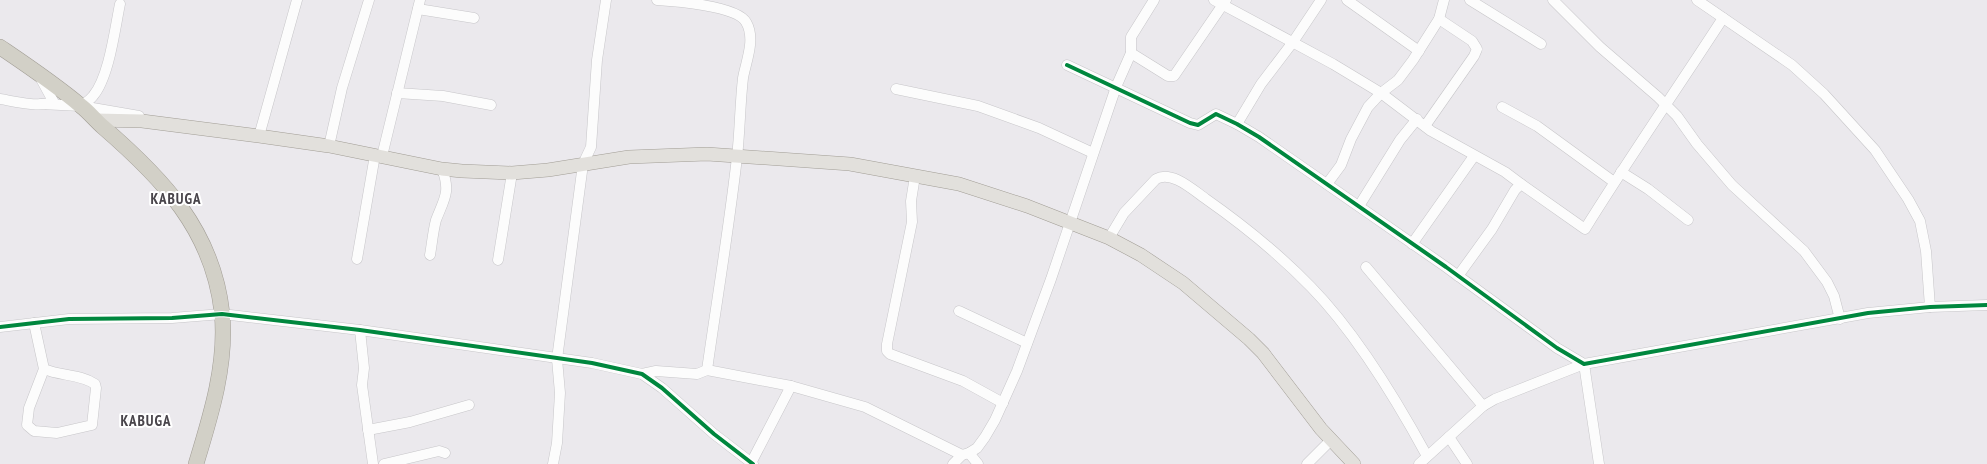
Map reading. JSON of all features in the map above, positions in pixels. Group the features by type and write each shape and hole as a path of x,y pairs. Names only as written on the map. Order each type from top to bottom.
{"highway":[{"path":"0,47 82,106 95,120 133,152 176,198 188,216 208,256 218,288 222,314 220,373 212,410 196,464"}],"main road":[{"path":"95,120 142,121 259,136 379,155 442,169 487,173 512,173 548,170 629,156 682,153 783,158 850,164 946,181 973,188 1109,238 1141,255 1183,283 1233,324 1263,353 1331,440 1354,464"}],"street":[{"path":"259,136 297,0"},
{"path":"329,146 342,88 369,0"},
{"path":"553,464 557,444 560,393 557,359 583,164 591,147 597,60 606,0"},
{"path":"657,0 690,2 729,12 740,16 745,21 749,29 750,39 743,78 737,156 707,370"},
{"path":"953,464 977,448 985,437 1003,403 1017,371 1116,87 1131,53 1131,37 1154,0"},
{"path":"1214,0 1225,2 1381,93 1421,122 1474,156 1504,172 1586,229 1614,182 1667,106 1723,18"},
{"path":"1237,124 1261,84 1293,42 1321,0"},
{"path":"1347,0 1419,51"},
{"path":"1327,184 1341,165 1351,140 1368,108 1381,93 1398,80 1419,51 1439,19 1444,0"},
{"path":"1470,0 1541,44"},
{"path":"1553,0 1600,47 1667,106 1732,186 1790,237 1813,262 1827,282 1834,296 1840,319"},
{"path":"1697,0 1792,65 1824,94 1875,150 1908,199 1920,221 1925,245 1930,307"},
{"path":"1131,53 1168,76 1174,76 1225,2"},
{"path":"82,106 94,96 101,82 106,67 120,4"},
{"path":"357,259 379,155 397,93 419,4 474,18"},
{"path":"1359,206 1400,140 1421,122 1474,56 1477,49 1472,41 1439,19"},
{"path":"1067,65 1190,123 1198,125 1216,114 1237,124 1359,206 1557,348 1584,364"},
{"path":"38,73 53,101 49,104 41,104"},
{"path":"896,89 978,106 1039,128 1093,153"},
{"path":"397,93 443,96 492,105"},
{"path":"0,99 41,104 82,106 234,133"},
{"path":"1502,107 1537,126 1614,182"},
{"path":"1412,244 1474,156"},
{"path":"430,255 436,222 447,195 446,180 442,169"},
{"path":"1621,172 1648,189 1688,220"},
{"path":"498,260 512,173"},
{"path":"915,176 911,200 912,222 886,344 887,352 963,381 1003,403"},
{"path":"1109,238 1124,213 1156,179 1162,176 1171,177 1188,187 1256,236 1311,286 1327,305 1384,385 1411,427 1427,456"},
{"path":"1458,276 1492,229 1515,190 1521,184"},
{"path":"1366,267 1482,406"},
{"path":"1419,464 1482,406 1495,399 1584,364 1868,313 1930,307 1987,305"},
{"path":"959,312 979,319 1027,343"},
{"path":"0,327 69,319 172,318 222,314 360,330 592,364 642,374 656,371 697,374 707,370 791,386 865,407 966,454 978,464"},
{"path":"34,323 44,368 29,408 27,425 34,432 57,434 92,425 96,388 95,384 82,379 53,373 44,368"},
{"path":"360,330 364,368 362,385 373,464"},
{"path":"1584,364 1599,464"},
{"path":"642,374 662,388 714,434 752,463 791,386"},
{"path":"368,430 410,422 469,405"},
{"path":"1449,437 1467,464"},
{"path":"1307,464 1331,440"},
{"path":"384,464 440,451 445,452"}],"cycle path":[{"path":"1067,65 1190,123 1198,125 1216,114 1237,124 1259,137 1446,267 1557,348 1584,364 1868,313 1930,307 1987,305"},
{"path":"0,327 69,319 172,318 222,314 360,330 592,363 642,374 662,388 714,434 753,464"}],"district":[{"name":"KABUGA","path":"176,198"},
{"name":"KABUGA","path":"146,420"}]}
